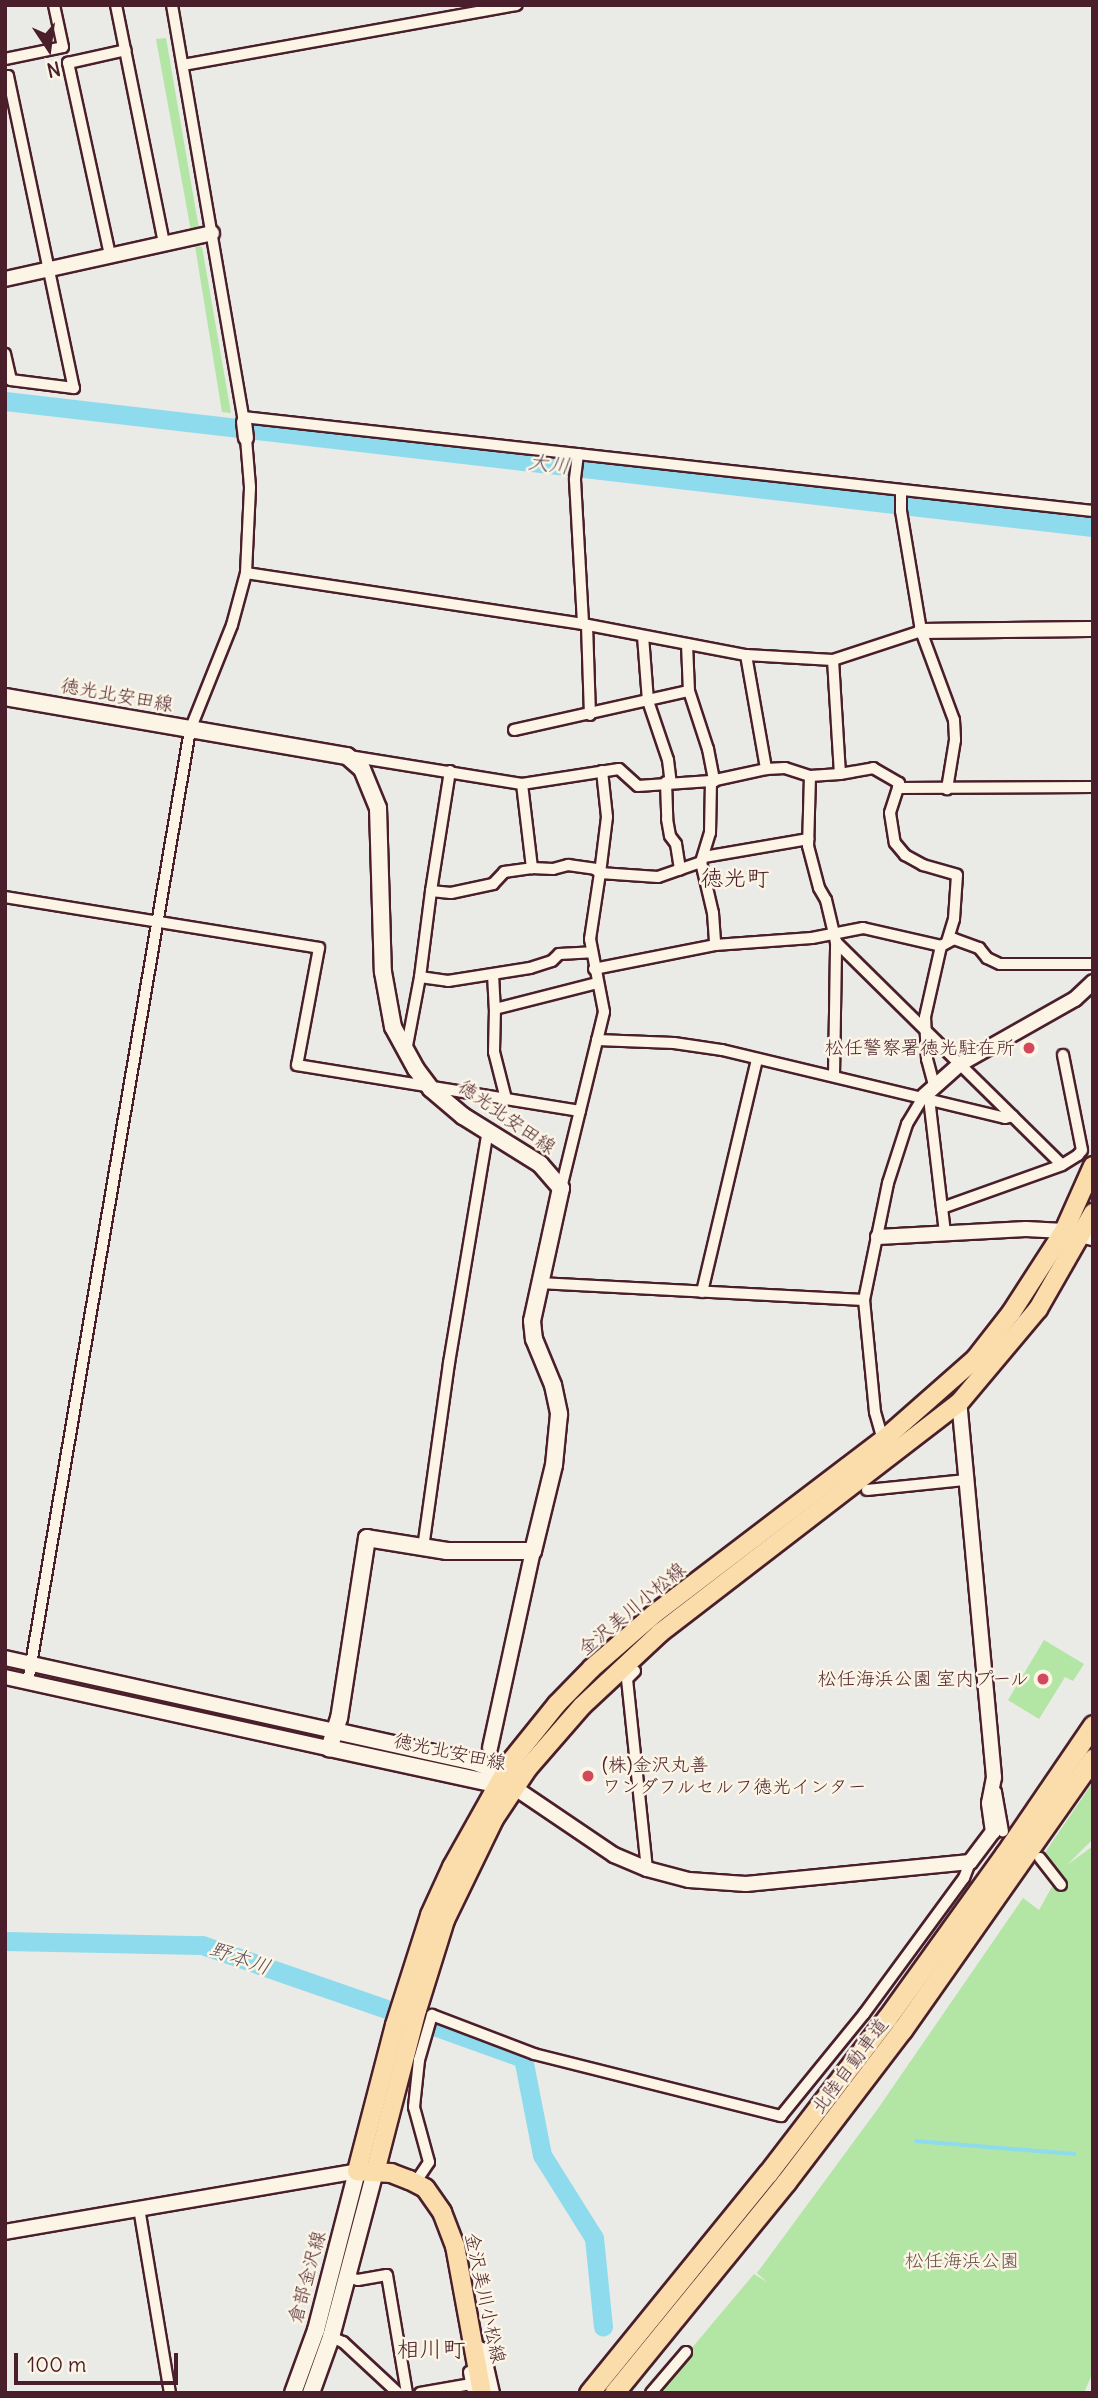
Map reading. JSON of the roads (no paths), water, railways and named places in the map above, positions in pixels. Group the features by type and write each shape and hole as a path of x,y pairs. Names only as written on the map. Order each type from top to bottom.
{"highway":[{"name":"北陸自動車道","path":"589,2393 752,2194 887,2018 1005,1854 1093,1725"},
{"name":"北陸自動車道","path":"614,2393 786,2182 902,2030 1093,1758"}],"main road":[{"name":"徳光北安田線","path":"5,697 348,756 362,769 379,808 385,997 393,1027 406,1053 431,1089 463,1116 540,1164 561,1188"},
{"name":"金沢美川小松線","path":"476,2390 474,2344 455,2246 448,2226 433,2198 415,2183 391,2173 366,2172 371,2109 430,1915 452,1867 557,1704 653,1615 883,1440 975,1359 1011,1313 1064,1231 1093,1166"},
{"path":"329,1748 335,1731 367,1538 423,1548 533,1551 554,1465 559,1414 553,1385 534,1339 532,1321 561,1188"},
{"name":"金沢美川小松線","path":"505,1782 631,1658 715,1588 959,1403 1038,1309 1088,1236 1093,1213"},
{"name":"徳光北安田線","path":"335,1731 475,1762 505,1782"},
{"name":"徳光北安田線","path":"329,1748 505,1782"},
{"name":"倉部金沢線","path":"311,2393 348,2277 366,2172"},
{"name":"倉部金沢線","path":"293,2393 366,2172"}],"street":[{"path":"5,59 63,47 54,5"},
{"path":"116,5 164,243"},
{"path":"28,1682 190,730 232,625 246,573 250,487 246,438 172,5"},
{"path":"183,65 517,5"},
{"path":"110,255 68,63 126,50"},
{"path":"5,77 8,76 74,388 11,380 5,354"},
{"path":"5,279 212,233"},
{"path":"243,420 577,464 1093,510"},
{"path":"577,464 590,715"},
{"path":"901,493 901,512 921,631 954,720 947,789"},
{"path":"246,573 585,625 746,655 832,660 921,631 1093,629"},
{"path":"642,636 648,701 668,760 667,819 670,836 676,844 680,870"},
{"path":"687,644 689,691 708,749 712,781 709,833 702,860 713,914 715,945"},
{"path":"746,655 766,769"},
{"path":"832,660 841,774"},
{"path":"514,730 689,691"},
{"path":"348,756 522,783 619,769 638,786 712,781 766,769 785,768 810,776 873,768 899,783 890,813 895,843 905,855 957,875 954,919 944,944 925,1029 929,1093 945,1231"},
{"path":"406,1053 420,977 450,771"},
{"path":"561,1188 604,1012 594,969 591,925 607,817 602,771"},
{"path":"810,776 808,839 835,938 834,1076"},
{"path":"522,783 532,867"},
{"path":"898,788 1093,787"},
{"path":"431,891 451,893 493,884 504,872 532,867 553,869 568,865 595,869 600,873 658,877 702,860 808,839"},
{"path":"5,897 319,948 297,1065 431,1089 580,1111"},
{"path":"594,969 715,945 835,938 863,928 944,944 954,939 979,948 987,958 1000,964 1093,964"},
{"path":"835,938 1062,1165"},
{"path":"420,977 448,981 530,968 552,961 559,954 592,952"},
{"path":"493,974 494,1052 506,1099"},
{"path":"883,1440 875,1412 864,1300 888,1183 907,1124 929,1093 960,1064 1075,999 1093,982"},
{"path":"495,1009 597,983"},
{"path":"597,1040 674,1043 929,1093 1005,1118 1013,1116"},
{"path":"942,1208 1062,1165 1082,1150 1063,1055"},
{"path":"702,1292 757,1059"},
{"path":"423,1548 449,1363 488,1130"},
{"path":"878,1237 945,1231 1064,1231 1088,1236"},
{"path":"539,1283 864,1300"},
{"path":"415,2183 429,2162 416,2126 414,2107 419,2060 432,2015 534,2054 781,2116 864,2014 964,1878 970,1862 993,1832 989,1792 994,1777 959,1403"},
{"path":"867,1490 966,1480"},
{"path":"490,1748 533,1551"},
{"path":"5,1658 335,1731"},
{"path":"635,1671 627,1679 647,1869"},
{"path":"5,1677 329,1748"},
{"path":"505,1782 588,1840 647,1869 689,1880 728,1884 970,1862"},
{"path":"989,1792 996,1792 1003,1831"},
{"path":"1040,1858 1061,1885"},
{"path":"5,2232 366,2172"},
{"path":"139,2208 170,2393"},
{"path":"348,2277 358,2280 387,2275 407,2393"},
{"path":"331,2337 343,2342 398,2393"},
{"path":"474,2344 484,2349 494,2393"},
{"path":"651,2393 686,2352"},
{"path":"420,2393 476,2390"}],"waterway":[{"name":"大川","path":"5,401 1093,527"},
{"name":"野本川","path":"5,1941 202,1945 384,2008"},
{"name":"野本川","path":"434,2026 523,2058 542,2155 594,2238 603,2327"},
{"path":"916,2141 1074,2154"}],"place":[{"name":"松任警察署徳光駐在所","path":"1029,1048"},
{"name":"松任海浜公園 室内プール","path":"1043,1679"},
{"name":"(株)金沢丸善 ワンダフルセルフ徳光インター","path":"588,1776"}],"district":[{"name":"徳光町","path":"735,878"},
{"name":"相川町","path":"431,2349"}],"park label":[{"name":"松任海浜公園","path":"962,2261"}]}
